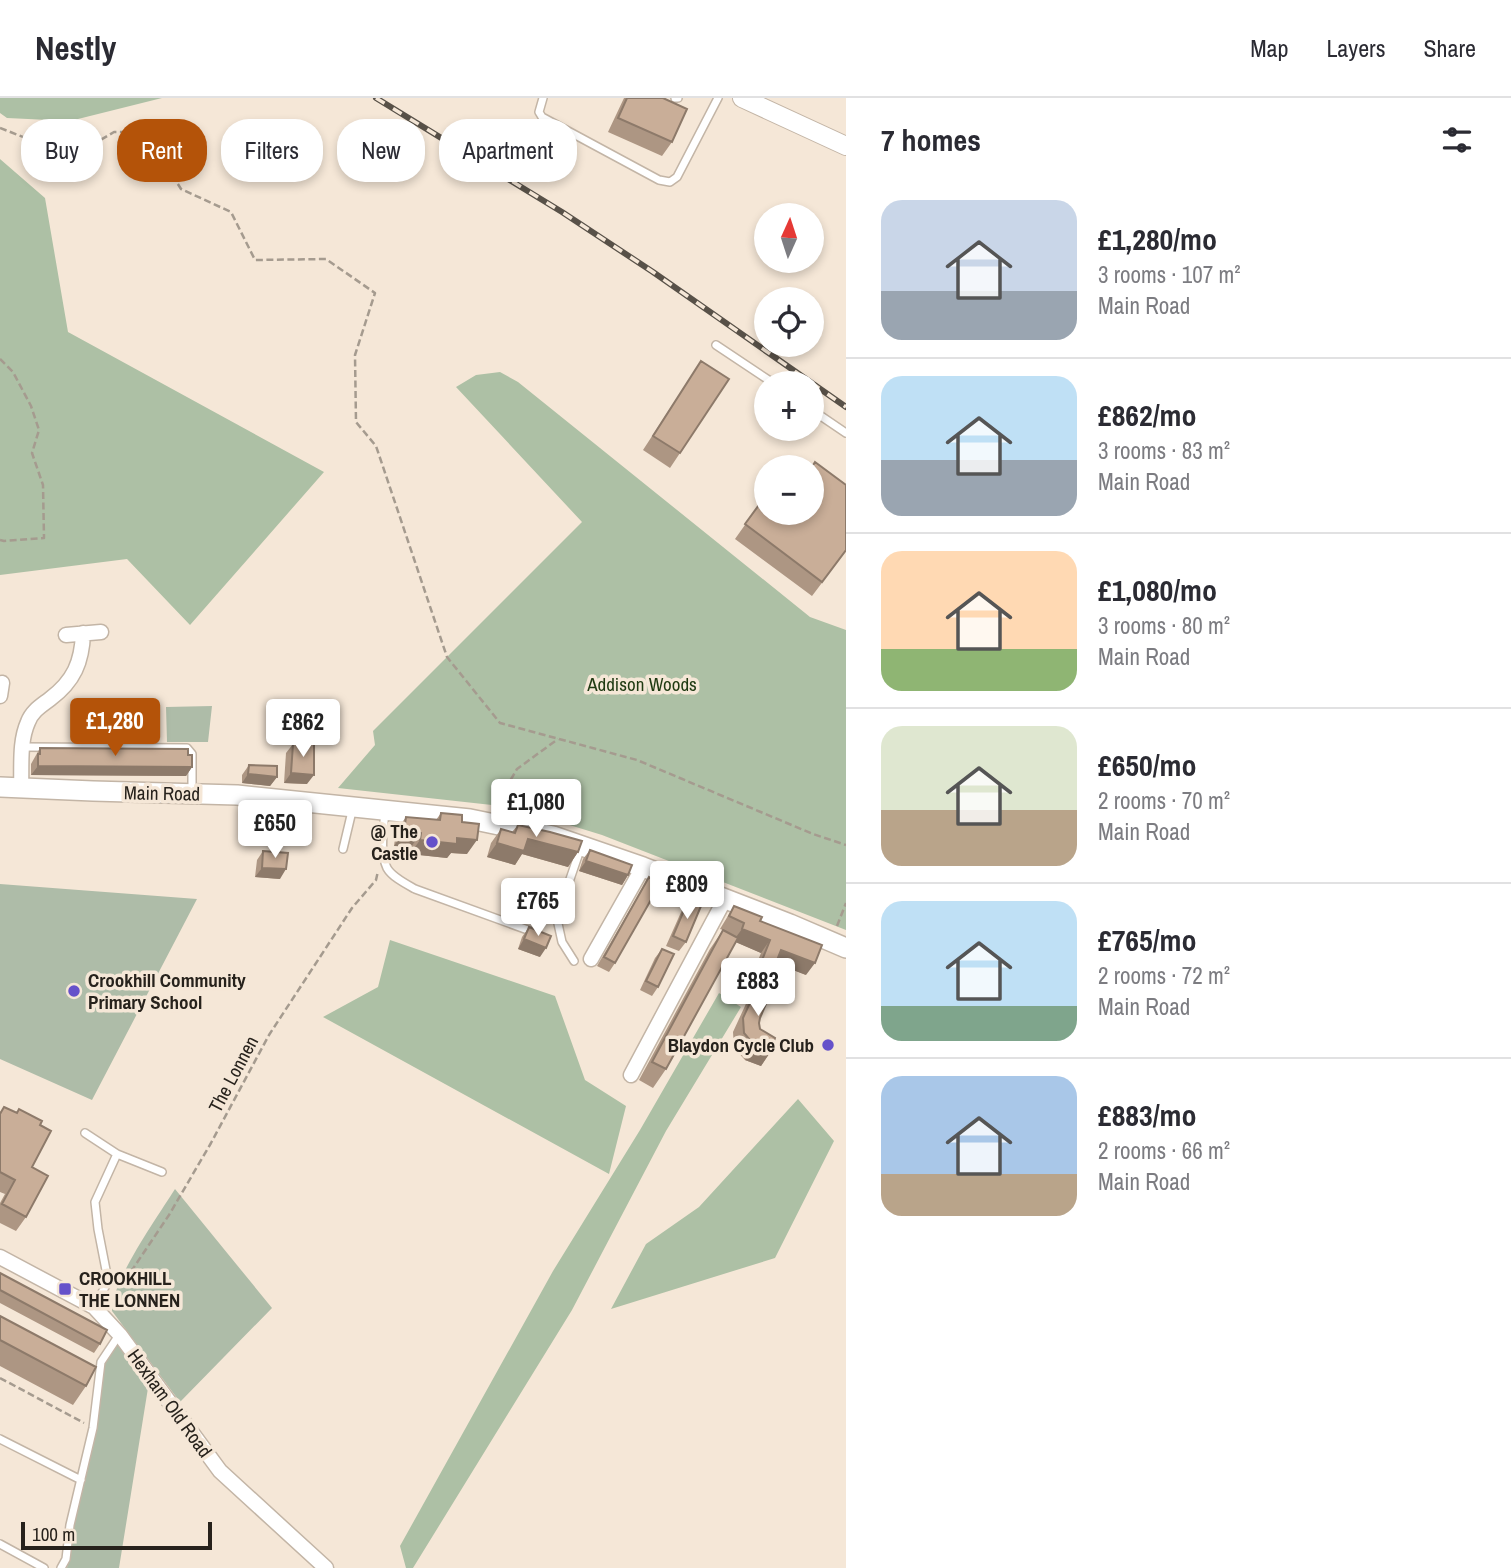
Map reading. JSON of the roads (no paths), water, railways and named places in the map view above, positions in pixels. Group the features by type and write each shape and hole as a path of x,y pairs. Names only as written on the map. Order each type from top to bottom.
{"main road":[{"name":"Main Road","path":"0,787 237,795 486,822 553,836 643,867 838,945"}],"street":[{"path":"743,98 846,146"},
{"path":"66,635 101,632"},
{"path":"21,788 23,734 28,720 36,709 61,690 80,663 83,633"},
{"path":"591,959 643,867"},
{"path":"631,1075 725,899"},
{"name":"Hexham Old Road","path":"0,1257 94,1307 120,1335 220,1471 326,1568"}],"lane":[{"path":"544,98 539,112 542,117 659,180 670,182 677,177 718,98"},
{"path":"716,345 755,371"},
{"path":"824,418 846,433"},
{"path":"22,747 187,748 192,754 192,794"},
{"path":"343,849 353,806"},
{"path":"385,810 383,851 388,870 401,881 415,889 538,934"},
{"path":"574,961 562,942 557,919 558,900 569,882 581,846"},
{"path":"85,1133 117,1154 162,1172"},
{"path":"94,1307 105,1287 106,1270 95,1202 117,1154"},
{"path":"61,1568 66,1559 70,1525 93,1428 101,1362 120,1335"},
{"path":"86,1368 98,1375"},
{"path":"0,1439 81,1480"},
{"path":"0,1544 44,1568"}],"railway":[{"path":"376,98 562,212 846,407"}],"place":[{"name":"@ The Castle","path":"432,842"},
{"name":"Crookhill Community Primary School","path":"74,991"},
{"name":"Blaydon Cycle Club","path":"828,1045"},
{"name":"CROOKHILL THE LONNEN","path":"65,1289"}],"park label":[{"name":"Addison Woods","path":"642,684"}]}
